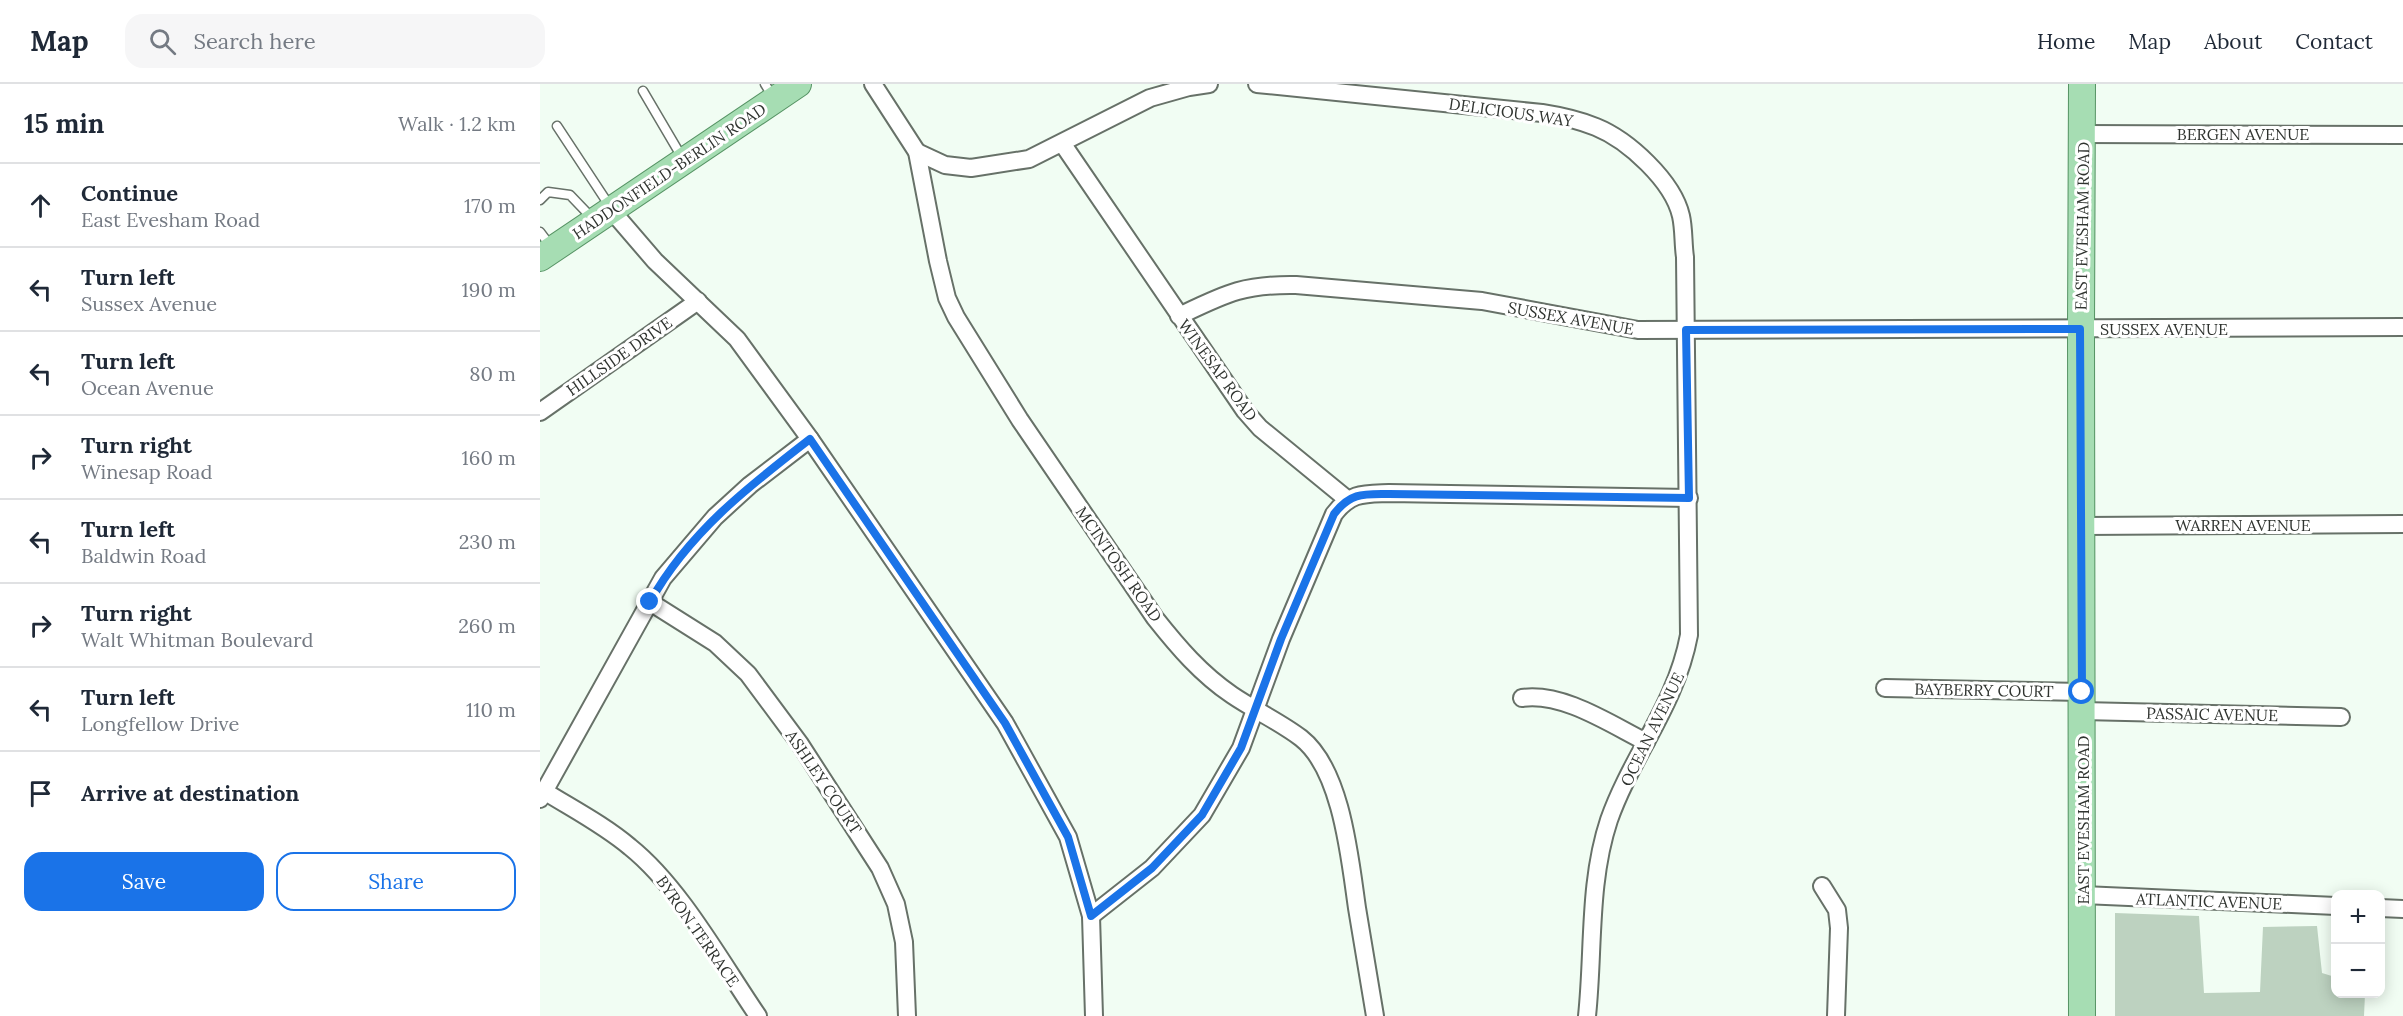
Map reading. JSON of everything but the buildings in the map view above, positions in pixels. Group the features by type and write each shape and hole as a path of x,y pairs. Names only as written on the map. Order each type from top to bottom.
{"main road":[{"name":"HADDONFIELD-BERLIN ROAD","path":"544,246 604,216 685,162 770,92 798,84"},
{"name":"EAST EVESHAM ROAD","path":"2082,84 2080,329 2083,526 2082,1016"}],"street":[{"name":"MCINTOSH ROAD","path":"873,84 917,152 947,298 956,317 1020,420 1162,627 1202,672 1230,694 1302,739 1315,754 1328,778 1340,807 1346,837 1375,1016"},
{"path":"917,152 945,165 971,168 1029,159 1150,98 1209,84"},
{"name":"DELICIOUS WAY","path":"1257,84 1542,113 1569,117 1598,128 1630,147 1652,168 1672,194 1681,215 1685,257 1686,330"},
{"name":"BERGEN AVENUE","path":"2082,134 2403,135"},
{"name":"WINESAP ROAD","path":"1062,143 1245,411 1260,428 1348,500"},
{"path":"604,216 738,339 810,439 1005,723 1068,837 1091,916 1094,1016"},
{"name":"SUSSEX AVENUE","path":"1179,316 1228,293 1246,287 1269,284 1482,301 1638,330 2403,327"},
{"name":"HILLSIDE DRIVE","path":"540,412 698,301"},
{"name":"OCEAN AVENUE","path":"1587,1016 1595,892 1601,849 1610,819 1633,765 1662,714 1684,663 1689,635 1686,330"},
{"path":"542,795 663,578 715,517 750,485 810,439"},
{"path":"1091,916 1152,868 1202,815 1241,748 1281,639 1334,514 1348,500 1358,495 1389,494 1689,498"},
{"name":"WARREN AVENUE","path":"2083,526 2403,524"},
{"name":"ASHLEY COURT","path":"650,602 715,643 748,674 800,744 880,868 896,904 904,942 907,1016"},
{"name":"BAYBERRY COURT","path":"1886,688 2082,701"},
{"path":"1522,698 1556,699 1646,742"},
{"name":"PASSAIC AVENUE","path":"2082,701 2341,717"},
{"name":"BYRON TERRACE","path":"542,795 605,829 630,847 655,870 675,895 758,1016"},
{"path":"1822,886 1837,910 1839,928 1836,1016"},
{"name":"ATLANTIC AVENUE","path":"2083,895 2331,906"},
{"path":"2385,908 2403,909"}],"lane":[{"path":"643,91 685,162"},
{"path":"557,126 604,216"},
{"path":"540,200 548,192 570,195 604,216"}],"green space":[{"path":"2115,913 2199,916 2204,993 2260,992 2263,927 2317,926 2322,973 2331,976 2331,998 2365,998 2364,1016 2115,1016"}],"route":[{"path":"650,602 663,578 715,517 750,485 810,439 1005,723 1068,837 1091,916 1152,868 1202,815 1241,748 1281,639 1334,514 1343,502 1358,495 1389,494 1689,498 1686,330 2080,329 2083,526 2082,692"}]}
